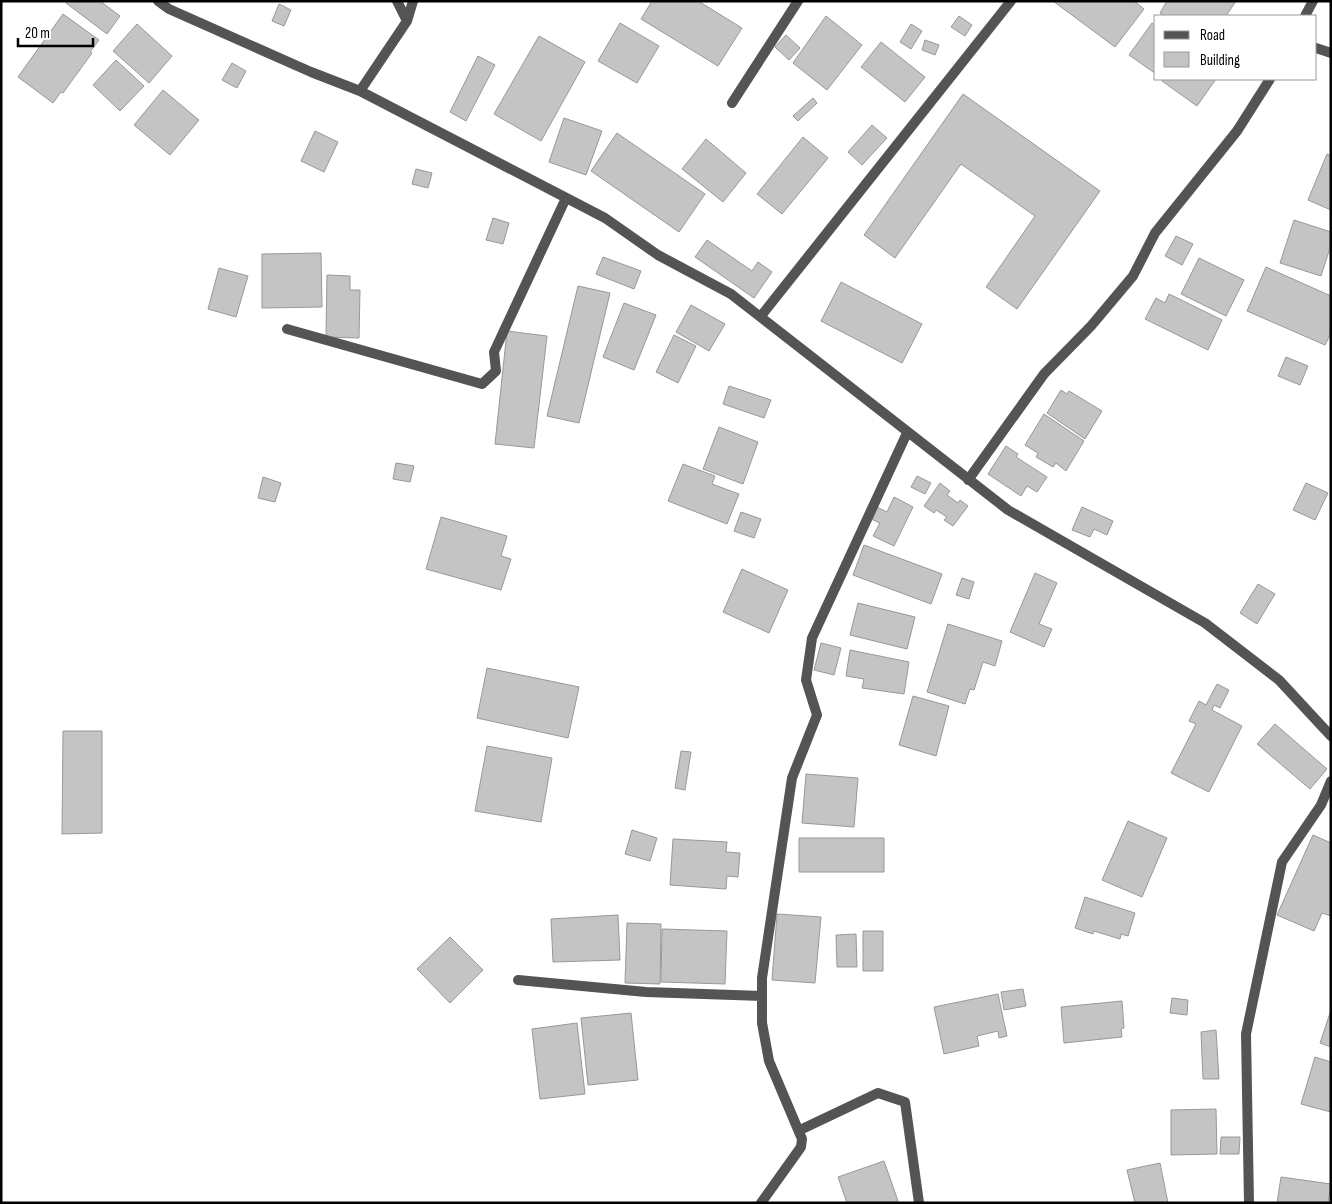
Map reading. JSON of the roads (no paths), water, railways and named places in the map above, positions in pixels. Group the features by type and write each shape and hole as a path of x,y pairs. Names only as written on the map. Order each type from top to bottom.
{"street":[{"path":"158,1 169,8 311,72 360,91 605,218 658,255 731,294 1008,510 1205,624 1279,680 1331,736"},
{"path":"397,1 407,21"},
{"path":"360,91 407,21 413,1"},
{"path":"732,103 798,1"},
{"path":"761,316 1011,1"},
{"path":"1306,15 1313,1"},
{"path":"1317,48 1331,52"},
{"path":"968,480 1044,374 1091,326 1133,276 1155,233 1237,131 1269,80"},
{"path":"287,329 482,384 496,371 494,352 566,198"},
{"path":"761,1203 801,1147 800,1130 769,1061 762,1023 762,978 792,778 818,714 806,680 812,638 907,433"},
{"path":"1249,1203 1246,1034 1282,862 1321,805 1331,781"},
{"path":"518,980 646,992 762,996"},
{"path":"800,1130 878,1093 905,1102 919,1203"}]}
